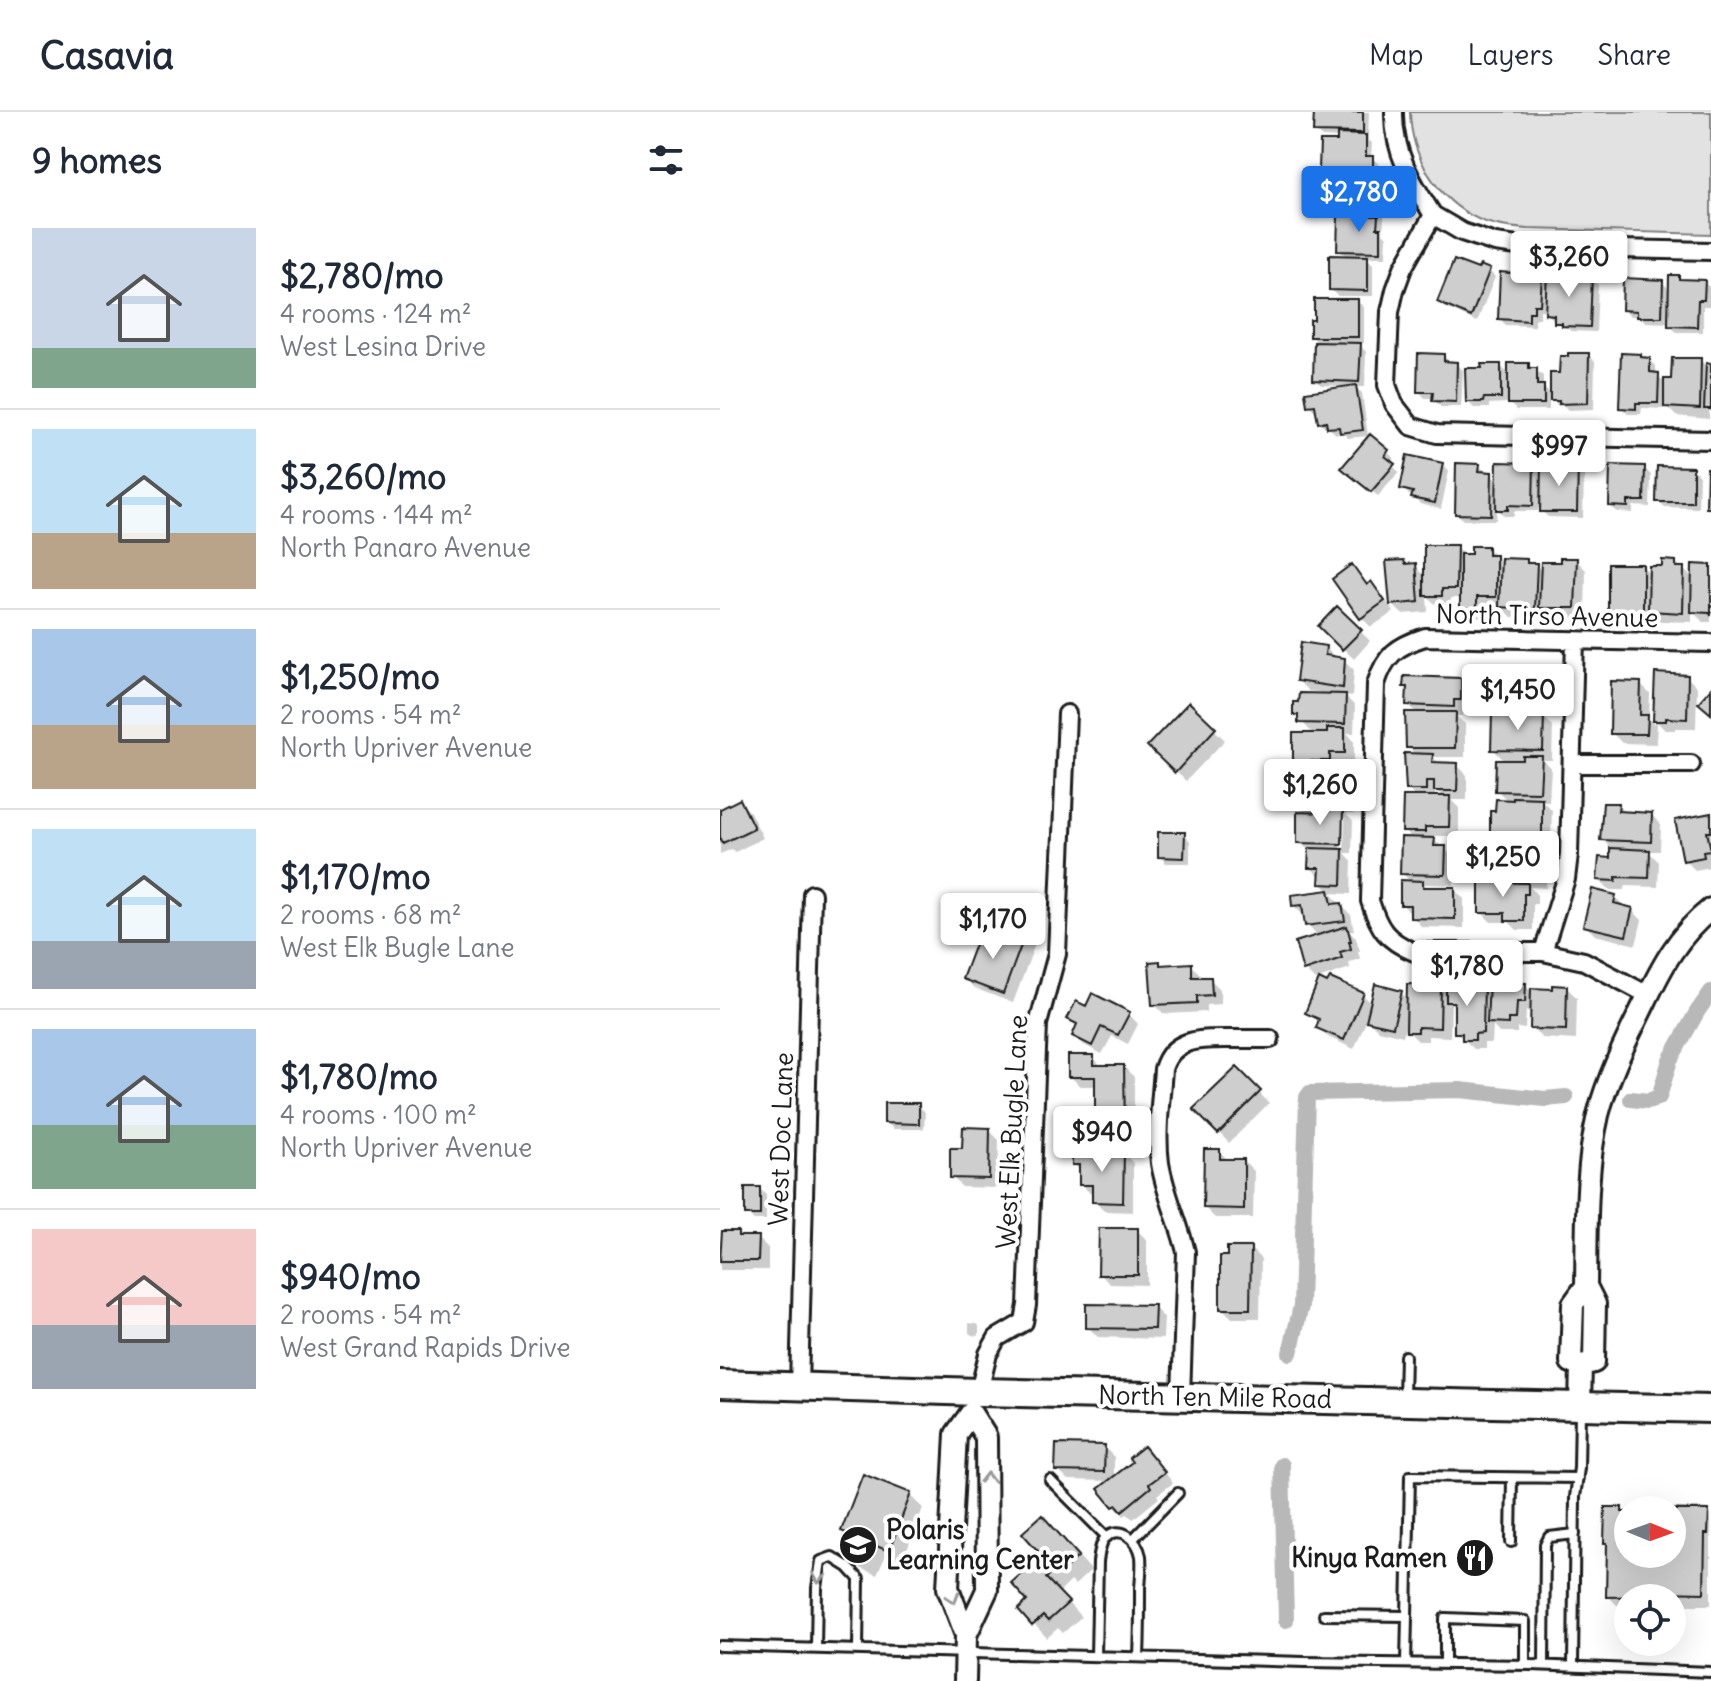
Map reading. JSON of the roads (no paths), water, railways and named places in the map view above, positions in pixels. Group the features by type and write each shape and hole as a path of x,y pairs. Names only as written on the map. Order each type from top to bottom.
{"main road":[{"name":"North Ten Mile Road","path":"720,1384 799,1386 974,1399 1181,1396 1711,1409"}],"street":[{"path":"1394,112 1399,154 1409,178 1433,215 1462,232 1495,243 1525,247 1711,251"},
{"path":"1433,215 1403,268 1390,312 1387,385 1394,404 1411,426 1437,434 1711,440"},
{"name":"North Tirso Avenue","path":"1543,952 1414,952 1398,945 1385,934 1377,921 1370,901 1376,684 1381,667 1404,644 1425,637 1711,643"},
{"path":"1575,640 1569,854 1566,879 1543,952 1584,961 1648,995"},
{"name":"West Elk Bugle Lane","path":"974,1399 988,1354 997,1338 1024,1322 1027,1305 1038,1024 1057,954 1067,714"},
{"path":"1572,764 1691,764"},
{"name":"West Doc Lane","path":"799,1386 812,894"},
{"path":"1580,1406 1581,1365 1594,1362 1595,1304 1586,1286 1588,1187 1598,1115 1619,1054 1666,959 1695,922 1711,909"},
{"path":"1181,1396 1186,1252 1167,1194 1160,1160 1163,1069 1174,1049 1185,1042 1199,1039 1270,1039"},
{"path":"966,1644 987,1590 986,1437 974,1399"},
{"path":"965,1681 966,1644 948,1588 956,1434 974,1399"}],"lane":[{"path":"1404,1402 1405,1356"},
{"path":"1573,1666 1575,1497 1580,1406"},
{"path":"1406,1663 1410,1476 1578,1478"},
{"path":"1511,1542 1512,1478"},
{"path":"1050,1480 1107,1537"},
{"path":"1134,1538 1178,1493"},
{"path":"1096,1656 1100,1548 1104,1538 1122,1533 1131,1535 1137,1542 1141,1561 1139,1657"},
{"path":"1544,1665 1545,1545 1549,1537 1575,1534"},
{"path":"816,1648 817,1588 821,1561 832,1557 859,1579 858,1649"},
{"path":"1324,1615 1407,1616"},
{"path":"1445,1663 1445,1618 1525,1621 1525,1664"},
{"path":"720,1646 858,1649 966,1644 1096,1656 1525,1664 1675,1676 1711,1672"}],"waterway":[{"path":"1631,1099 1648,1101 1659,1097 1670,1060 1711,992"},
{"path":"1290,1353 1301,1306 1307,1097 1310,1093 1460,1090 1545,1099 1566,1097"},
{"path":"1282,1465 1286,1620"}],"place":[{"name":"Polaris Learning Center","path":"858,1545"},
{"name":"Kinya Ramen","path":"1475,1558"}]}
